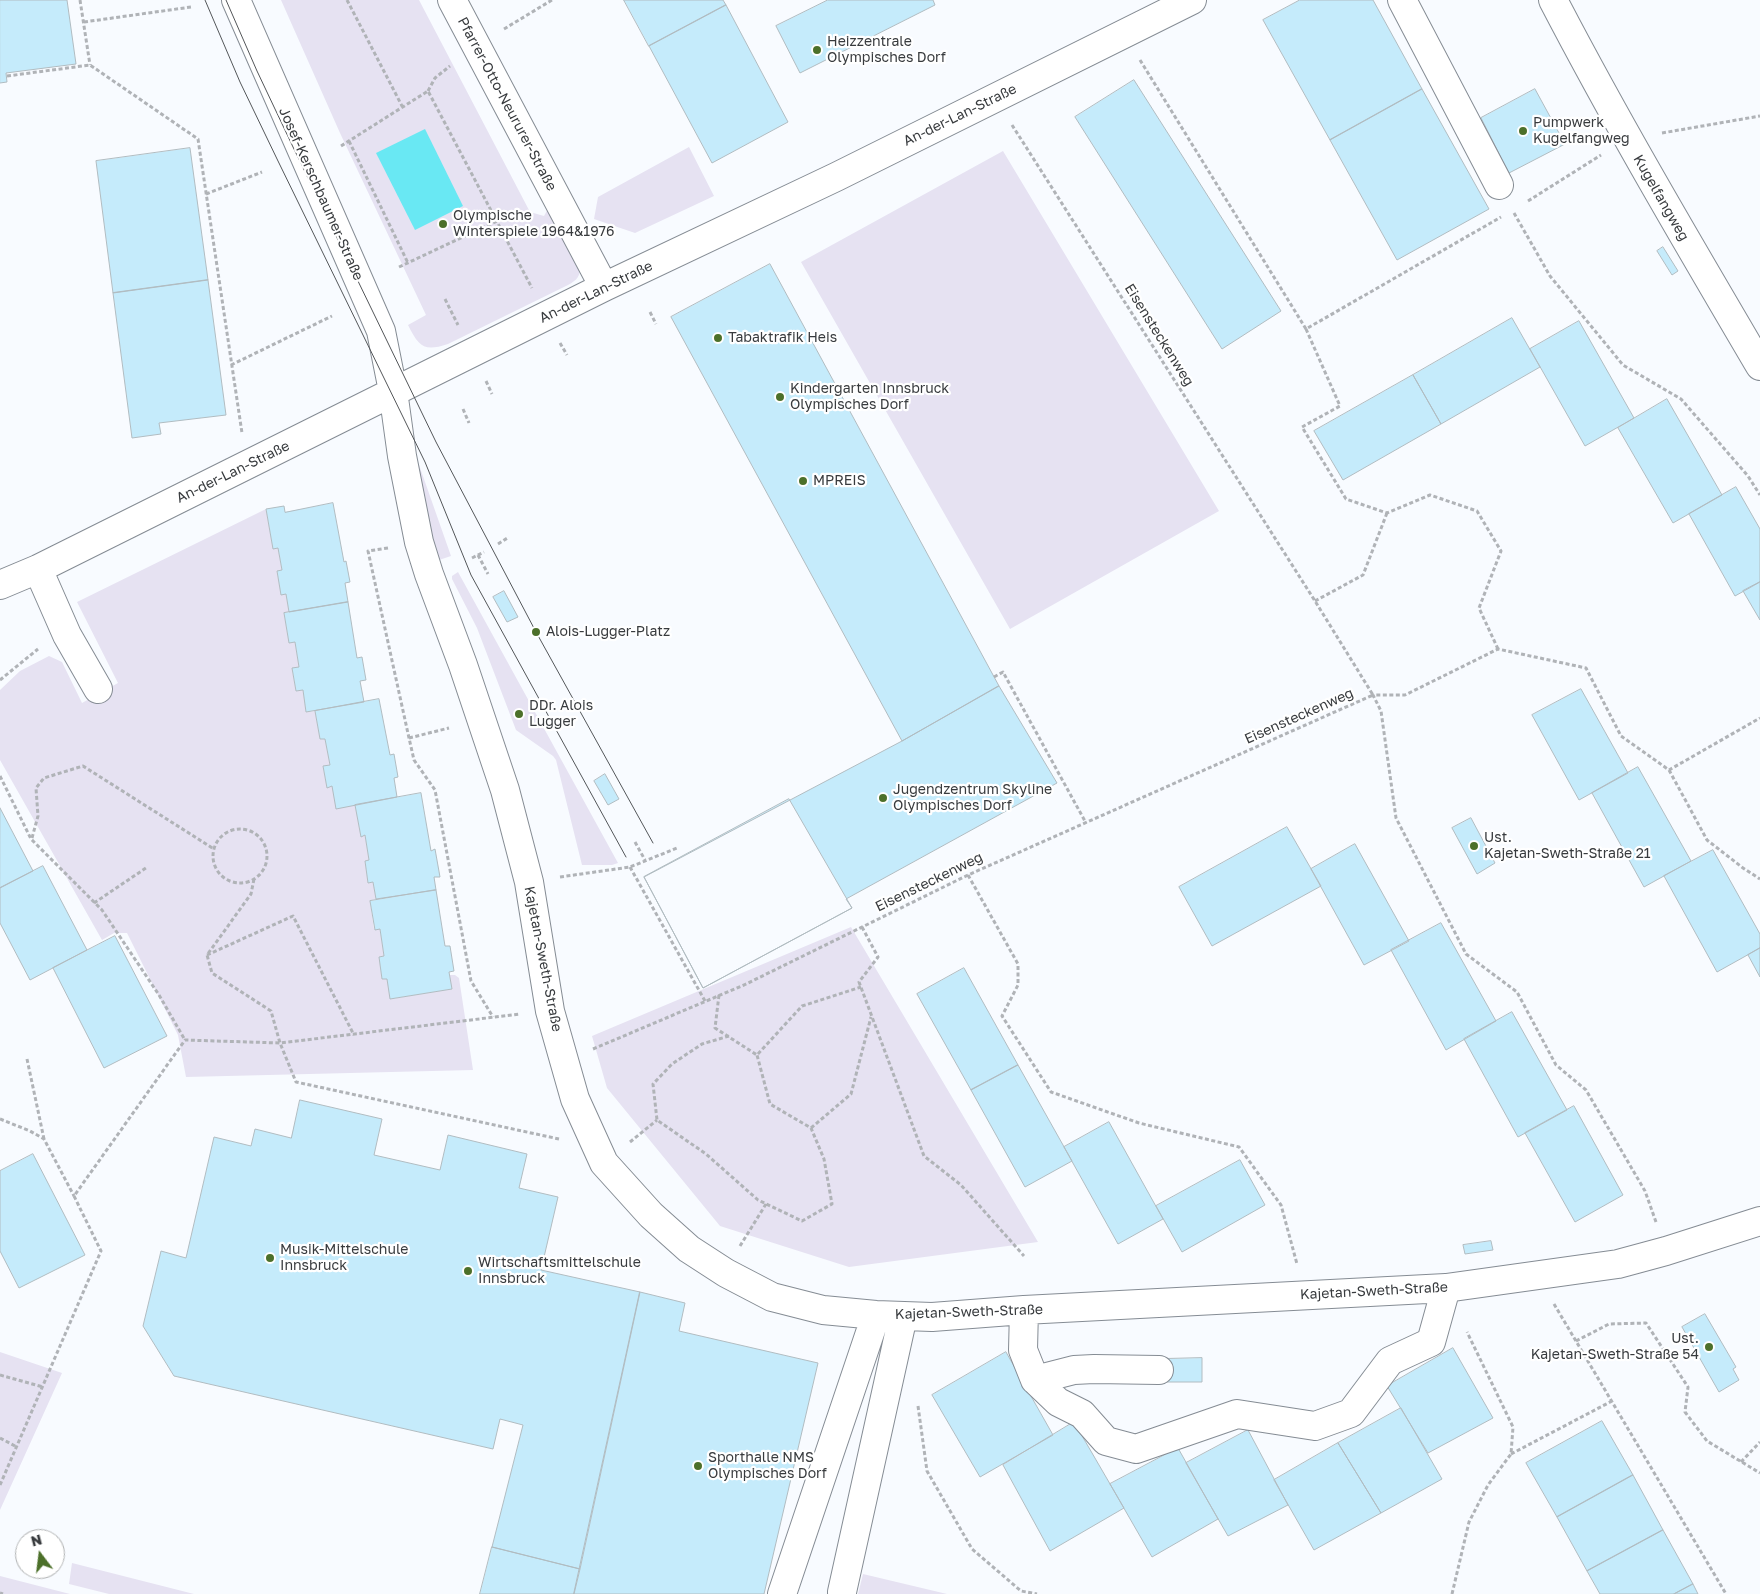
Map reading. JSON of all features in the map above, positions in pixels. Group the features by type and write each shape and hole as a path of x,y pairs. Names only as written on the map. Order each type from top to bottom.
{"street":[{"name":"Josef-Kerschbaumer-Straße","path":"236,0 380,331 394,391"},
{"name":"Pfarrer-Otto-Neururer-Straße","path":"452,0 604,287"},
{"name":"An-der-Lan-Straße","path":"0,585 38,569 604,287 836,177 1192,0"},
{"path":"1402,0 1500,185"},
{"name":"Kugelfangweg","path":"1553,0 1628,139 1760,366"},
{"name":"Kajetan-Sweth-Straße","path":"394,391 400,449 419,542 505,790 529,882 550,1011 574,1099 604,1163 651,1215 689,1249 726,1273 772,1297 823,1310 876,1315 932,1317 1024,1310 1446,1288 1618,1264 1666,1251 1760,1220"},
{"path":"38,569 67,635 98,689"},
{"path":"1024,1310 1023,1350 1035,1380 1058,1402 1082,1414 1106,1441 1136,1449 1236,1414 1315,1426 1351,1413 1390,1361 1431,1342 1446,1288"},
{"path":"782,1594 876,1315"},
{"path":"842,1592 903,1316"},
{"path":"1035,1380 1074,1370 1158,1370"}],"path":[{"path":"80,0 90,65"},
{"path":"347,0 402,106"},
{"path":"503,29 552,0"},
{"path":"84,22 191,7"},
{"path":"1124,34 1306,329 1340,406 1302,427 1346,499 1387,513 1430,495 1477,511 1501,551 1479,608 1498,649"},
{"path":"341,146 428,91 435,78 453,64"},
{"path":"7,76 90,65 198,139 242,434"},
{"path":"428,91 534,291"},
{"name":"Eisensteckenweg","path":"590,1050 744,985 968,875 1373,696 1315,601 996,98"},
{"path":"1306,329 1512,210 1628,139 1760,116"},
{"path":"349,140 408,263"},
{"path":"206,194 262,172"},
{"path":"1500,185 1512,210 1550,276 1624,365 1680,399 1748,476 1760,495"},
{"path":"398,267 496,221"},
{"path":"445,298 460,328"},
{"path":"650,312 656,324"},
{"path":"231,365 332,316"},
{"path":"463,410 469,423"},
{"path":"1315,601 1363,575 1387,513"},
{"path":"498,544 509,537"},
{"path":"419,542 368,551 414,760 436,790 471,981 493,1017"},
{"path":"472,558 484,552"},
{"path":"478,555 488,574"},
{"path":"0,680 38,648 67,635"},
{"path":"1666,1251 1645,1191 1586,1090 1556,1065 1517,992 1466,954 1396,818 1381,711 1373,696 1405,695 1498,649 1586,668 1621,736 1669,770 1708,840 1760,879"},
{"path":"994,677 1002,672 1086,823"},
{"path":"1669,770 1760,718"},
{"path":"409,738 449,728"},
{"path":"31,839 38,816 36,788 44,778 83,766 214,848"},
{"path":"0,776 31,839 102,910 185,1040"},
{"path":"207,955 251,894 254,879 265,866 267,857 266,848 256,834 240,829 231,830 223,834 217,840 214,848 213,858 215,867 228,880 245,882 254,879"},
{"path":"634,842 645,860"},
{"path":"529,882 630,867 677,848"},
{"path":"630,867 705,1001"},
{"path":"94,903 146,868"},
{"path":"968,875 1018,964 1018,985 1002,1016 1051,1092 1139,1123 1239,1147 1281,1205 1306,1295"},
{"path":"207,955 293,916 354,1035"},
{"path":"862,927 878,957 859,982 924,1156 961,1185 1024,1256"},
{"path":"207,955 212,973 271,1011 280,1043 296,1082 556,1139 594,1143"},
{"path":"757,1054 802,1006 861,987"},
{"path":"719,995 715,1028 729,1036 757,1054 770,1104 811,1128 824,1160 832,1204 802,1221 758,1200 706,1154 657,1120 653,1084 672,1064 702,1044 729,1036"},
{"path":"185,1040 280,1043 550,1011"},
{"path":"811,1128 851,1094 871,1015"},
{"path":"74,1196 185,1040"},
{"path":"0,1485 101,1251 44,1139 26,1059"},
{"path":"0,1119 44,1139"},
{"path":"726,1273 766,1204"},
{"path":"1537,1276 1726,1594"},
{"path":"1576,1341 1609,1324 1646,1323 1688,1387 1685,1412 1707,1441 1760,1473"},
{"path":"1464,1326 1513,1427 1511,1454"},
{"path":"0,1375 43,1387"},
{"path":"919,1398 917,1408 927,1471 972,1549 1021,1590 1037,1594"},
{"path":"1452,1594 1469,1522 1488,1485 1511,1454 1612,1401"},
{"path":"0,1438 17,1447"},
{"path":"1741,1462 1760,1442"}],"shaded area":[{"path":"281,0 419,0 530,212 544,216 550,205 580,265 580,272 576,279 568,285 448,344 433,348 419,343 408,325 426,315 340,133"},
{"path":"689,147 714,196 635,233 594,219 598,197"},
{"path":"1003,151 1219,511 1010,629 801,262"},
{"path":"418,462 451,556 436,561 415,464"},
{"path":"266,509 273,548 278,548 282,570 277,572 281,594 286,594 289,612 284,613 289,643 295,642 299,667 292,669 296,691 303,690 306,712 315,711 320,739 325,739 330,765 323,767 327,787 332,786 355,805 361,836 365,835 369,860 365,861 368,883 373,882 376,899 370,901 374,929 380,929 384,956 379,957 382,979 387,979 391,999 451,989 449,975 455,975 459,978 473,1070 186,1077 178,1035 127,933 114,933 102,940 0,760 0,690 20,671 49,656 62,662 82,703 118,683 77,602"},
{"path":"458,572 618,863 612,865 582,865 556,760 516,730 477,628 452,579 452,576"},
{"path":"851,927 1038,1242 849,1267 720,1226 607,1088 592,1036"},
{"path":"0,1352 62,1373 0,1510"},
{"path":"72,1563 194,1594 109,1594 69,1584"},
{"path":"863,1574 947,1594 858,1594"},
{"path":"0,1576 70,1594 0,1594"}],"water":[{"path":"425,129 463,206 415,230 376,153"}],"building":[{"path":"0,0 67,0 76,64 6,73 7,82 0,83"},
{"path":"624,0 723,0 726,5 649,46"},
{"name":"Heizzentrale Olympisches Dorf","path":"828,0 933,0 935,5 800,73 776,26"},
{"path":"1300,0 1373,0 1422,89 1330,140 1263,20"},
{"path":"726,5 788,122 712,163 649,46"},
{"path":"1134,80 1281,311 1222,349 1075,117"},
{"path":"1422,89 1489,209 1397,260 1330,140"},
{"name":"Pumpwerk Kugelfangweg","path":"1535,89 1565,144 1509,173 1481,118"},
{"path":"190,148 208,280 113,293 96,161"},
{"path":"1663,247 1678,271 1672,275 1657,251"},
{"path":"770,264 999,686 902,741 671,317"},
{"path":"208,280 226,415 159,423 161,434 132,438 113,293"},
{"path":"1512,318 1540,367 1441,424 1413,375"},
{"path":"1579,321 1634,418 1585,446 1530,349"},
{"path":"1413,375 1441,424 1343,480 1314,431"},
{"path":"1667,399 1722,495 1673,523 1618,428"},
{"path":"1736,487 1760,529 1760,582 1735,596 1689,514"},
{"path":"333,503 344,562 346,561 350,582 345,583 348,602 289,612 286,594 281,595 277,571 282,570 278,548 273,549 266,509 284,506 285,512"},
{"path":"1760,582 1760,620 1743,591"},
{"path":"504,591 518,617 507,622 493,597"},
{"path":"348,602 357,658 362,657 366,680 360,681 364,702 306,712 303,690 296,691 292,668 299,667 295,642 289,643 284,613"},
{"path":"999,686 1057,783 846,899 852,908 703,988 644,877 902,741"},
{"path":"1581,689 1628,773 1579,800 1532,715"},
{"path":"379,699 390,755 394,754 398,777 394,778 397,797 336,809 332,786 327,788 323,766 330,765 325,739 320,739 315,711"},
{"path":"1638,767 1691,861 1644,887 1592,793"},
{"path":"605,774 619,799 608,805 594,781"},
{"path":"421,793 431,851 435,849 440,877 434,877 436,890 376,899 373,882 368,883 365,861 369,860 365,835 361,837 355,805"},
{"path":"789,799 852,908 703,988 644,877"},
{"path":"0,808 33,871 0,888"},
{"name":"Ust. Kajetan-Sweth-Straße 21","path":"1471,818 1495,863 1477,874 1452,828"},
{"path":"1287,827 1321,886 1212,946 1179,887"},
{"path":"1355,844 1409,941 1364,965 1311,869"},
{"path":"1713,850 1760,934 1760,948 1717,972 1664,876"},
{"path":"43,866 87,950 30,980 0,923 0,888"},
{"path":"436,890 445,946 450,946 454,971 449,972 452,989 390,999 387,979 382,979 379,957 384,956 380,929 375,930 370,901"},
{"path":"1441,923 1496,1021 1446,1050 1391,950"},
{"path":"115,936 167,1036 104,1068 53,968"},
{"path":"1760,948 1760,977 1748,955"},
{"path":"964,968 1018,1065 971,1090 917,994"},
{"path":"1512,1012 1567,1110 1518,1137 1464,1039"},
{"path":"1018,1065 1072,1161 1025,1187 971,1090"},
{"path":"300,1100 382,1119 374,1155 440,1170 448,1135 527,1154 519,1188 558,1197 541,1270 640,1292 580,1569 492,1547 523,1425 500,1419 493,1449 174,1376 143,1326 161,1251 186,1258 214,1137 251,1146 255,1129 291,1138"},
{"path":"1574,1106 1623,1195 1575,1222 1525,1133"},
{"path":"1109,1122 1163,1219 1118,1244 1064,1147"},
{"path":"33,1154 85,1255 19,1288 0,1251 0,1171"},
{"path":"1240,1160 1265,1205 1182,1252 1156,1206"},
{"path":"1491,1241 1493,1250 1465,1254 1463,1245"},
{"name":"Sporthalle NMS Olympisches Dorf","path":"640,1292 685,1303 679,1331 818,1363 764,1594 574,1594"},
{"name":"Ust. Kajetan-Sweth-Straße 54","path":"1705,1314 1736,1367 1733,1369 1739,1380 1719,1392 1682,1327"},
{"path":"1453,1348 1493,1418 1428,1453 1387,1386"},
{"path":"1006,1352 1053,1435 980,1477 932,1395"},
{"path":"1202,1358 1202,1382 1163,1382 1163,1359"},
{"path":"1401,1408 1442,1479 1381,1513 1338,1443"},
{"path":"1602,1421 1633,1475 1557,1517 1526,1463"},
{"path":"1074,1422 1124,1508 1050,1551 1003,1465"},
{"path":"1248,1430 1288,1505 1228,1536 1186,1463"},
{"path":"1338,1443 1381,1513 1314,1550 1274,1480"},
{"path":"1178,1448 1218,1519 1152,1557 1110,1484"},
{"path":"1633,1475 1663,1530 1587,1571 1557,1517"},
{"path":"1663,1530 1693,1584 1674,1594 1600,1594 1587,1571"},
{"path":"492,1547 580,1569 574,1594 480,1594"},
{"path":"1693,1584 1698,1594 1674,1594"}],"tram line":[{"path":"205,0 240,82 425,462 471,575 626,857"},
{"path":"226,0 293,147 436,442 536,632 653,843"}],"place":[{"name":"Heizzentrale Olympisches Dorf","path":"817,50"},
{"name":"Pumpwerk Kugelfangweg","path":"1523,131"},
{"name":"Olympische Winterspiele 1964&1976","path":"443,224"},
{"name":"Tabaktrafik Heis","path":"718,338"},
{"name":"Kindergarten Innsbruck Olympisches Dorf","path":"780,397"},
{"name":"MPREIS","path":"803,481"},
{"name":"Alois-Lugger-Platz","path":"536,632"},
{"name":"DDr. Alois Lugger","path":"519,714"},
{"name":"Jugendzentrum Skyline Olympisches Dorf","path":"883,798"},
{"name":"Ust. Kajetan-Sweth-Straße 21","path":"1474,846"},
{"name":"Musik-Mittelschule Innsbruck","path":"270,1258"},
{"name":"Wirtschaftsmittelschule Innsbruck","path":"468,1271"},
{"name":"Ust. Kajetan-Sweth-Straße 54","path":"1709,1347"},
{"name":"Sporthalle NMS Olympisches Dorf","path":"698,1466"}]}
